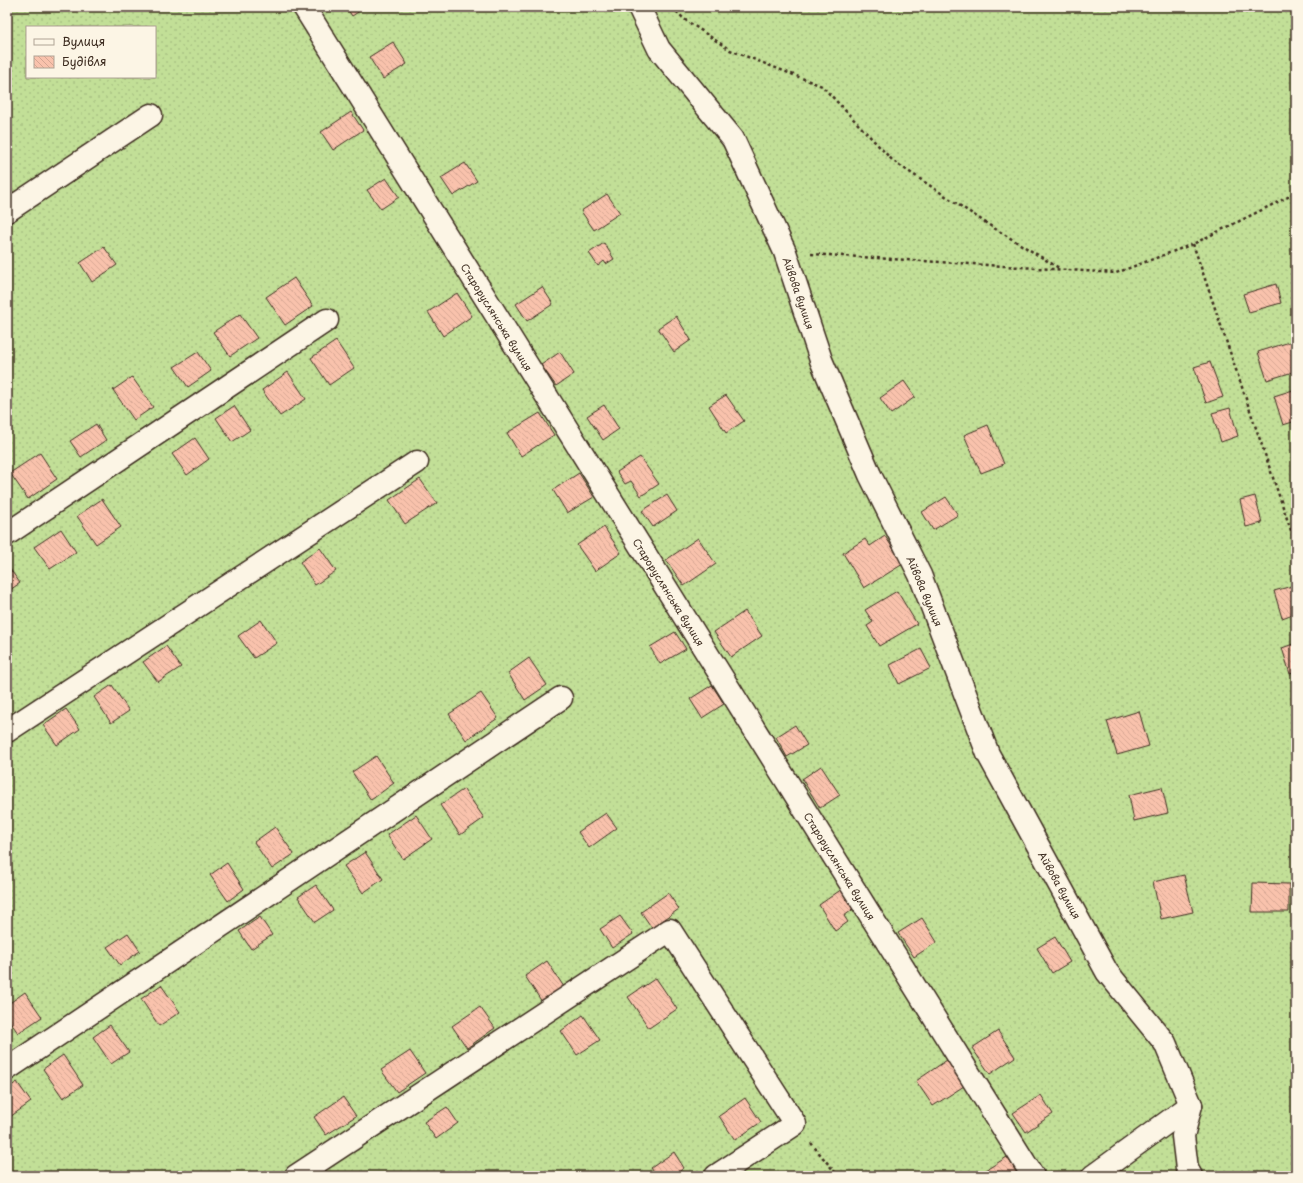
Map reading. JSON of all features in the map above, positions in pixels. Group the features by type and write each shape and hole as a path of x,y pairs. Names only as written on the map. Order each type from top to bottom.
{"street":[{"name":"Староруслянська вулиця","path":"304,7 1033,1176"},
{"name":"Айвова вулиця","path":"639,7 659,49 733,139 785,252 821,360 870,475 920,575 988,754 1108,972 1165,1043 1191,1105"},
{"path":"7,211 151,115"},
{"path":"7,534 327,320"},
{"path":"7,730 417,462"},
{"path":"7,1069 561,698"},
{"path":"296,1176 670,930 795,1124 716,1176"},
{"path":"1093,1176 1191,1105"},
{"path":"1191,1105 1183,1136 1187,1169 1191,1176"}],"path":[{"path":"672,7 684,19 730,50 822,86 893,161 989,225 1060,269"},
{"path":"785,252 1116,273 1193,244 1296,193"},
{"path":"1193,244 1296,545"},
{"path":"795,1124 838,1176"}],"green space":[{"path":"7,7 1296,7 1296,1176 7,1176"}],"building":[{"path":"346,7 366,7 352,16"},
{"path":"393,42 407,64 383,79 369,57"},
{"path":"351,112 363,130 333,150 321,132"},
{"path":"465,163 477,181 453,196 441,178"},
{"path":"386,178 399,197 381,209 367,190"},
{"path":"607,194 620,213 594,230 581,211"},
{"path":"604,243 614,259 606,264 604,261 598,266 589,253"},
{"path":"104,247 117,265 92,282 80,263"},
{"path":"294,278 313,306 285,325 266,297"},
{"path":"1276,284 1281,303 1249,312 1243,294"},
{"path":"542,287 553,304 527,321 516,304"},
{"path":"457,293 472,316 443,336 428,312"},
{"path":"240,314 257,338 230,356 213,332"},
{"path":"676,316 691,340 674,352 658,328"},
{"path":"1296,340 1296,371 1267,380 1258,352"},
{"path":"336,341 354,368 329,385 311,358"},
{"path":"198,352 211,371 188,387 174,367"},
{"path":"560,352 574,374 556,386 541,365"},
{"path":"1210,362 1223,397 1206,403 1194,367"},
{"path":"288,372 306,399 280,416 262,390"},
{"path":"132,377 153,407 134,420 113,390"},
{"path":"904,381 915,397 891,414 880,398"},
{"path":"1293,390 1296,399 1296,421 1283,425 1274,396"},
{"path":"726,395 744,421 726,433 709,406"},
{"path":"604,405 619,429 603,440 587,416"},
{"path":"234,406 250,430 232,442 216,418"},
{"path":"1230,408 1238,436 1221,442 1212,413"},
{"path":"540,413 554,435 521,456 507,433"},
{"path":"96,424 106,440 81,457 70,441"},
{"path":"988,425 1004,464 981,473 964,435"},
{"path":"195,438 209,459 187,475 172,454"},
{"path":"40,453 57,479 28,499 10,473"},
{"path":"640,457 659,484 641,496 631,481 625,484 617,472"},
{"path":"579,473 594,497 567,513 553,490"},
{"path":"420,479 437,503 405,524 389,500"},
{"path":"667,495 677,511 653,527 642,511"},
{"path":"1255,496 1262,523 1246,527 1240,500"},
{"path":"946,497 958,515 933,530 922,512"},
{"path":"102,499 121,527 96,544 77,516"},
{"path":"604,527 621,553 595,571 577,545"},
{"path":"61,529 76,552 50,569 34,547"},
{"path":"885,536 903,564 864,588 843,553 865,539 870,546"},
{"path":"698,538 716,564 684,586 666,560"},
{"path":"320,548 336,571 315,585 300,562"},
{"path":"7,565 20,583 7,592"},
{"path":"1292,586 1296,601 1296,613 1282,618 1274,591"},
{"path":"897,591 917,624 879,646 867,626 873,622 865,610"},
{"path":"745,611 762,636 731,657 714,632"},
{"path":"261,620 277,643 254,658 238,636"},
{"path":"675,632 686,649 660,664 650,647"},
{"path":"1296,643 1296,672 1290,674 1282,648"},
{"path":"166,646 181,667 158,682 143,662"},
{"path":"921,649 931,668 899,684 890,665"},
{"path":"529,658 547,685 525,700 508,673"},
{"path":"112,685 129,711 111,723 94,697"},
{"path":"712,685 724,704 702,718 690,699"},
{"path":"481,693 498,718 466,740 449,714"},
{"path":"66,709 80,729 57,745 43,725"},
{"path":"1139,711 1149,746 1117,755 1107,721"},
{"path":"795,725 807,745 787,757 776,737"},
{"path":"376,756 394,783 371,800 352,772"},
{"path":"821,766 840,795 820,808 802,779"},
{"path":"1162,787 1168,813 1134,821 1129,795"},
{"path":"464,789 484,818 460,835 440,805"},
{"path":"606,813 617,828 589,848 578,832"},
{"path":"416,815 432,839 403,859 387,835"},
{"path":"275,827 294,854 272,869 254,842"},
{"path":"365,852 383,879 363,893 344,866"},
{"path":"227,863 244,889 228,901 210,875"},
{"path":"1184,875 1193,912 1161,919 1153,882"},
{"path":"1253,883 1289,884 1289,912 1252,912"},
{"path":"316,885 333,910 315,922 298,897"},
{"path":"842,889 855,908 844,916 848,922 835,931 819,905"},
{"path":"668,893 679,909 652,928 641,912"},
{"path":"620,916 633,934 612,948 600,929"},
{"path":"260,917 272,935 251,949 239,931"},
{"path":"922,918 937,942 914,957 898,933"},
{"path":"128,933 140,951 120,965 107,947"},
{"path":"1055,937 1070,962 1052,973 1037,948"},
{"path":"547,961 564,987 542,1002 525,976"},
{"path":"656,978 677,1009 649,1028 628,997"},
{"path":"161,985 180,1012 159,1026 141,999"},
{"path":"25,992 42,1017 18,1033 7,1017 7,1005"},
{"path":"480,1007 495,1028 467,1048 452,1026"},
{"path":"583,1015 600,1040 577,1055 561,1031"},
{"path":"110,1025 129,1052 111,1064 93,1037"},
{"path":"998,1031 1015,1057 990,1074 972,1048"},
{"path":"410,1051 425,1073 397,1092 381,1070"},
{"path":"63,1055 83,1085 63,1098 43,1069"},
{"path":"947,1060 964,1086 933,1106 916,1081"},
{"path":"17,1082 31,1102 7,1119 7,1089"},
{"path":"1041,1095 1053,1114 1026,1132 1013,1113"},
{"path":"343,1097 356,1116 326,1135 314,1117"},
{"path":"745,1098 761,1122 735,1140 719,1116"},
{"path":"447,1107 458,1123 436,1139 424,1122"},
{"path":"674,1152 684,1168 673,1176 657,1176 651,1168"},
{"path":"1007,1157 1019,1176 989,1176 986,1170"}]}
